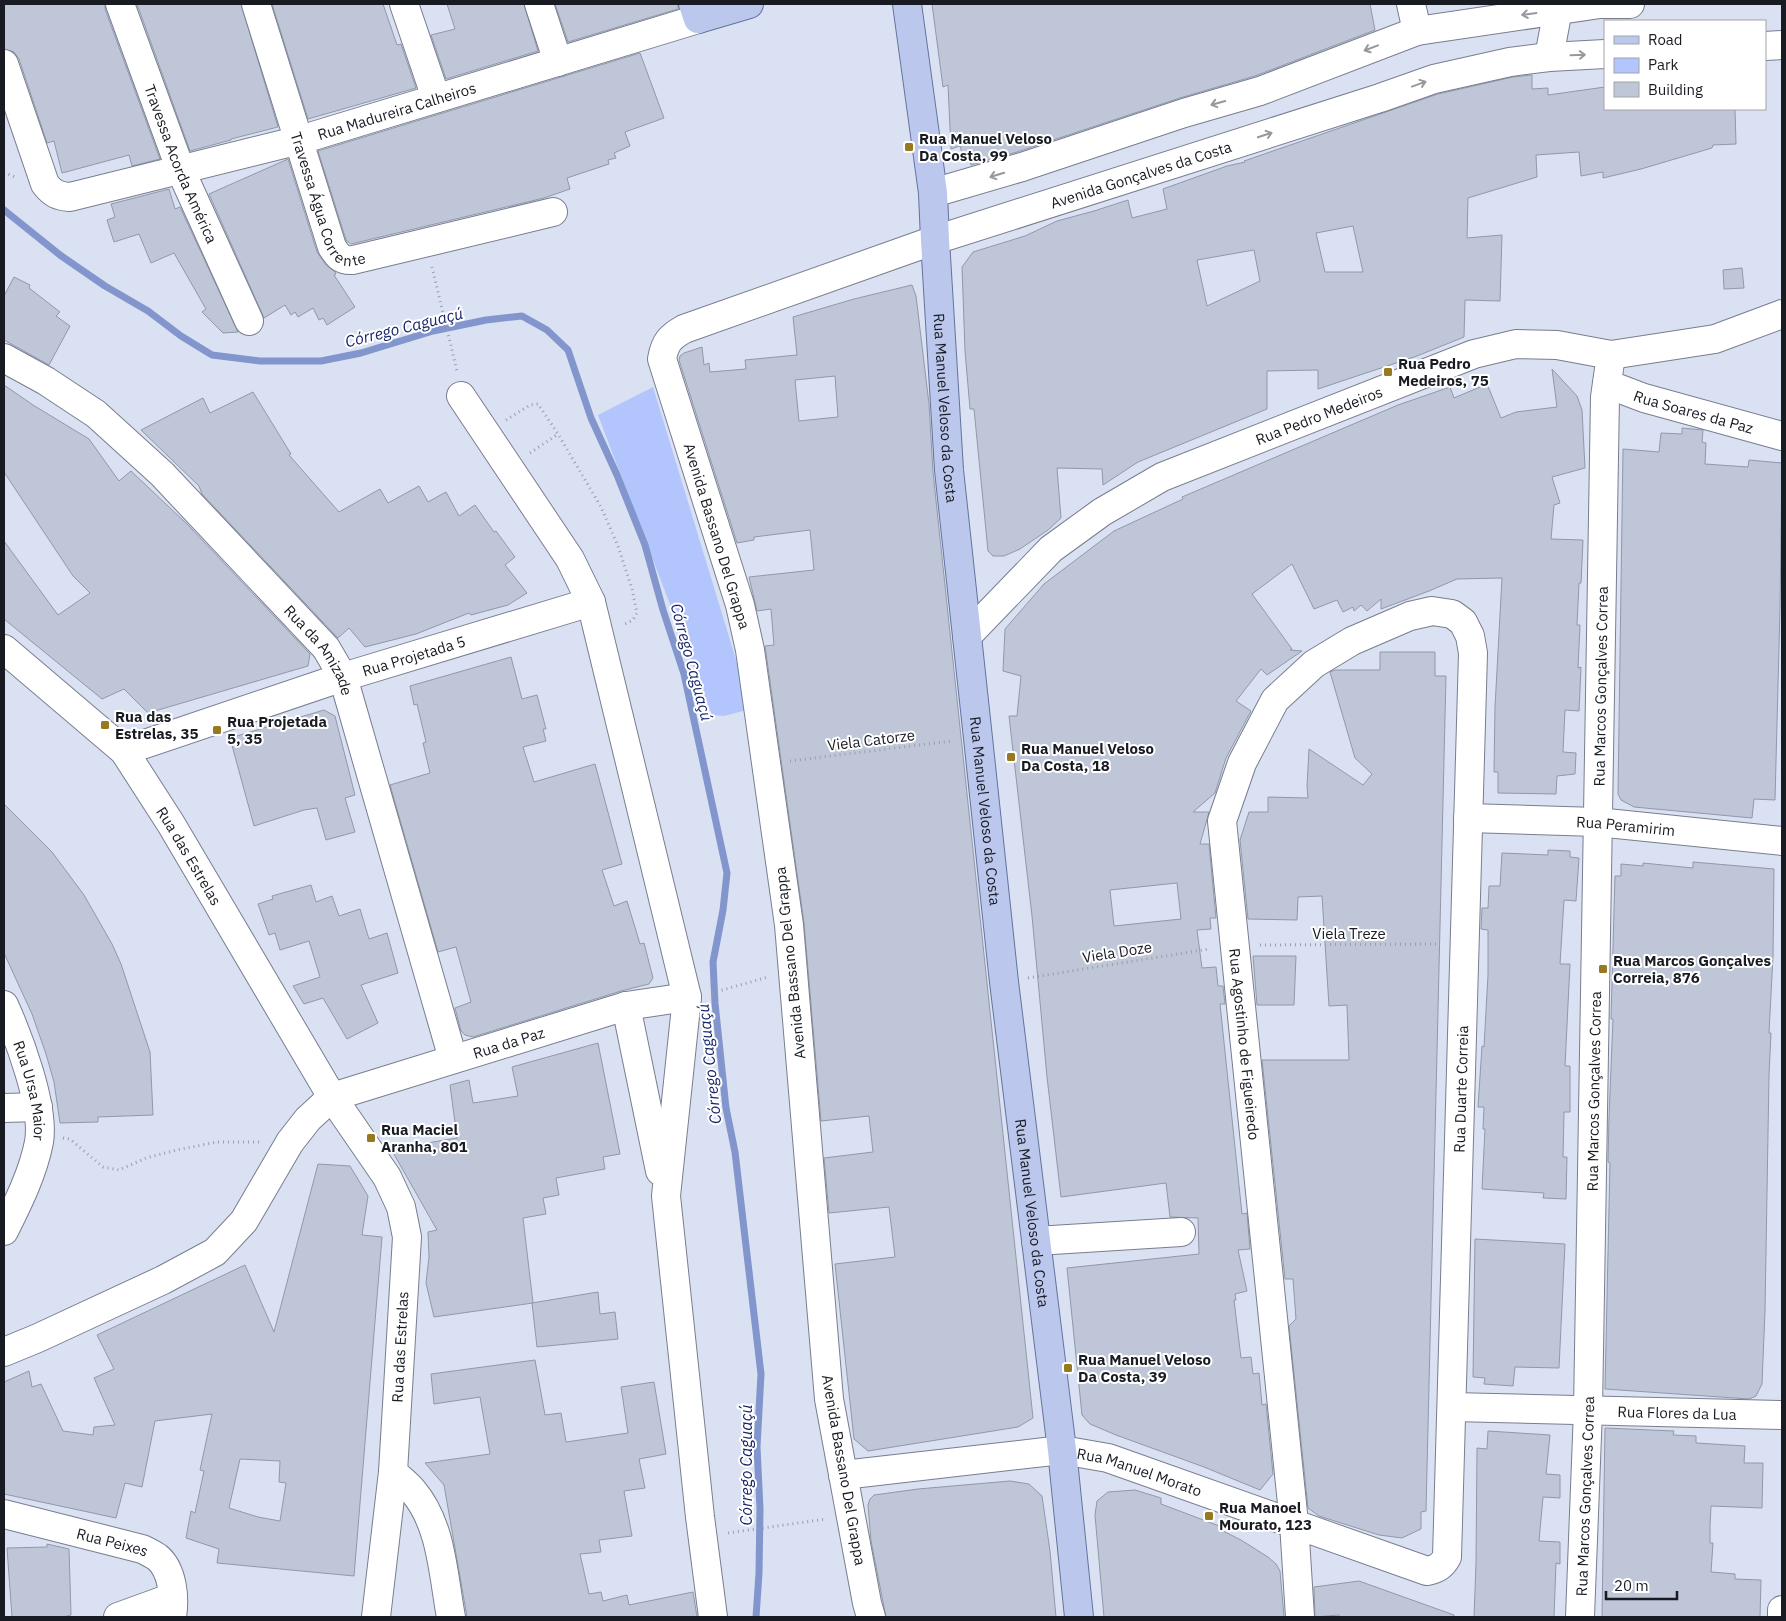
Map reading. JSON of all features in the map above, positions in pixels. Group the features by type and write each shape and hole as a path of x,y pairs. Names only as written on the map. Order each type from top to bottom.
{"main road":[{"name":"Rua Madureira Calheiros","path":"696,11 749,4"},
{"name":"Rua Manuel Veloso da Costa","path":"907,4 934,193 935,240 949,470 1004,982 1062,1450 1079,1617"}],"street":[{"name":"Travessa Acorda América","path":"120,4 181,171 249,321"},
{"name":"Travessa Água Corrente","path":"256,4 332,247 338,257 345,260 553,212"},
{"path":"404,4 436,98"},
{"path":"539,4 558,62"},
{"path":"1411,4 1417,32"},
{"path":"934,193 1022,167 1184,113 1260,91 1417,32 1558,7 1630,4"},
{"path":"1549,57 1558,7"},
{"name":"Rua Madureira Calheiros","path":"4,64 45,184 53,193 70,197 300,140 558,62 696,11"},
{"path":"1766,46 1782,45"},
{"name":"Avenida Gonçalves da Costa","path":"684,329 935,240 1371,101 1434,79 1510,62 1549,57 1604,54"},
{"name":"Rua Pedro Medeiros","path":"967,636 1051,549 1102,512 1162,477 1474,354 1516,344 1557,345 1611,355 1714,339 1782,314"},
{"name":"Avenida Bassano Del Grappa","path":"684,329 673,336 664,347 662,359 740,605 750,650 788,925 829,1399 871,1617"},
{"name":"Rua Marcos Gonçalves Correa","path":"1580,1617 1588,1410 1597,822 1607,384 1611,355"},
{"name":"Rua da Amizade","path":"4,358 96,414 162,474 326,648 343,677 453,1059"},
{"name":"Rua Soares da Paz","path":"1607,384 1644,398 1782,436"},
{"path":"461,396 570,559 591,602 698,996 666,1196"},
{"name":"Rua Projetada 5","path":"124,752 343,677 591,602"},
{"name":"Rua Agostinho de Figueiredo","path":"1300,1617 1294,1523 1222,821 1242,763 1275,700 1314,664 1352,641 1410,616 1432,611 1452,614 1463,622"},
{"name":"Rua Duarte Correia","path":"1448,1557 1473,653 1470,636 1463,622"},
{"name":"Rua das Estrelas","path":"4,649 124,752 171,824 332,1097 387,1177 401,1207 407,1238 393,1472 376,1617"},
{"name":"Rua Peramirim","path":"1468,818 1597,822 1782,841"},
{"name":"Rua da Paz","path":"332,1097 626,1006 698,996"},
{"name":"Rua Ursa Maior","path":"4,1006 17,1034 40,1120 39,1141 31,1172 4,1232"},
{"path":"626,1006 666,1196 700,1517 713,1617"},
{"path":"4,1352 162,1280 214,1252 244,1221 290,1142 308,1119 332,1097"},
{"path":"4,1108 38,1107"},
{"path":"1036,1241 1181,1232"},
{"name":"Rua Flores da Lua","path":"1452,1407 1782,1415"},
{"name":"Rua Manuel Morato","path":"843,1475 1062,1450 1108,1458 1427,1571 1436,1570 1443,1565 1448,1557"},
{"path":"393,1472 413,1490 425,1509 440,1550 451,1617"},
{"name":"Rua Peixes","path":"4,1514 142,1549 157,1557 164,1565 170,1579 172,1607"},
{"path":"118,1617 172,1607"},
{"path":"1782,1610 1782,1617"}],"path":[{"path":"435,282 456,362"},
{"path":"486,433 530,405 538,404 601,507 618,546 632,589 637,613 632,620 625,624 598,630"},
{"path":"530,453 558,434"},
{"name":"Viela Catorze","path":"767,764 978,738"},
{"name":"Viela Treze","path":"1234,945 1465,944"},
{"name":"Viela Doze","path":"1004,982 1234,945"},
{"path":"698,996 771,976"},
{"path":"39,1141 54,1136 70,1139 103,1167 119,1170 146,1158 217,1142 290,1142"},
{"path":"739,1530 810,1522"}],"green space":[{"path":"653,387 751,709 724,716 712,715 598,415"}],"building":[{"path":"4,4 105,4 105,9 160,159 132,166 129,155 62,173 54,141 47,143 19,59 14,52 4,49"},
{"path":"137,4 241,4 278,127 190,151"},
{"path":"272,4 383,4 397,45 401,44 416,88 308,119"},
{"path":"447,4 524,4 538,51 446,79 431,35 455,29"},
{"path":"555,4 678,4 678,9 568,42"},
{"path":"932,4 1370,4 1375,30 1255,76 971,165 969,158 964,160 960,146 951,149 948,85 943,87"},
{"path":"640,53 664,118 625,132 630,146 614,153 616,158 608,160 609,164 567,178 570,189 544,198 351,244 346,240 318,151"},
{"path":"1532,75 1532,89 1548,88 1548,95 1604,87 1604,110 1735,110 1736,144 1713,145 1712,148 1603,178 1603,172 1581,176 1579,152 1536,155 1537,177 1468,198 1467,238 1502,235 1500,301 1465,300 1464,337 1417,356 1318,389 1318,370 1267,371 1267,409 1138,462 1103,485 1102,469 1057,468 1061,518 1048,530 1020,549 1004,556 993,556 988,551 974,409 970,409 965,351 962,267 973,252 1025,236 1057,221 1128,200 1132,218 1167,209 1163,189 1438,94 1513,77","holes":["1353,226 1363,272 1325,272 1316,233","1254,250 1260,281 1207,306 1197,260"]},
{"path":"288,159 317,252 326,265 335,272 336,274 334,275 355,307 327,325 323,318 319,320 313,308 298,317 295,312 291,315 285,305 264,318 209,194"},
{"path":"169,189 175,209 180,207 238,332 223,333 202,312 206,309 174,253 151,263 139,234 114,242 107,220 115,217 111,204"},
{"path":"1742,268 1744,288 1724,289 1723,270"},
{"path":"14,277 30,285 29,288 60,312 56,316 70,326 49,365 4,340 4,296"},
{"path":"912,285 916,296 929,404 933,472 1033,1418 1018,1427 868,1451 854,1439 835,1264 895,1257 889,1207 829,1213 824,1158 873,1152 869,1116 821,1121 804,923 765,646 774,645 771,609 757,611 749,577 814,570 810,530 754,537 754,540 737,543 679,360 680,356 684,353 702,347 704,365 709,363 710,372 746,369 745,360 797,355 793,317 854,299","holes":["835,376 838,417 799,421 795,380"]},
{"path":"1552,369 1577,396 1582,410 1585,468 1552,477 1560,503 1554,505 1551,539 1583,540 1577,625 1580,625 1578,668 1581,667 1579,711 1565,710 1563,752 1576,753 1575,774 1557,776 1556,794 1498,793 1498,772 1494,772 1495,707 1502,578 1457,579 1381,609 1381,599 1367,611 1361,605 1354,611 1353,607 1343,612 1337,600 1314,609 1292,564 1252,594 1292,649 1290,650 1302,651 1267,675 1261,669 1236,701 1251,711 1226,758 1215,793 1193,812 1209,812 1200,844 1209,844 1216,918 1210,918 1211,929 1197,930 1202,968 1216,967 1218,986 1223,986 1225,1004 1220,1004 1242,1214 1247,1213 1250,1249 1238,1250 1247,1291 1235,1294 1236,1300 1234,1300 1241,1358 1251,1357 1253,1374 1259,1373 1262,1405 1266,1404 1273,1474 1260,1490 1204,1467 1116,1435 1090,1424 1082,1415 1067,1268 1199,1254 1198,1218 1170,1217 1166,1183 1061,1197 1009,716 1017,716 1021,676 1003,671 1005,629 1044,584 1114,531 1183,499 1182,497 1398,405 1450,387 1454,398 1487,384 1501,418 1516,412 1557,407","holes":["1177,883 1181,919 1114,926 1110,890"]},
{"path":"4,385 89,439 119,481 131,471 187,524 310,654 308,666 148,713 124,689 102,699 4,619 4,541 58,615 90,593 73,576 4,472"},
{"path":"253,392 291,454 289,455 339,512 380,489 388,503 419,486 428,502 446,492 459,516 475,505 494,532 496,531 515,557 505,565 527,593 508,605 471,615 469,613 416,634 365,647 349,628 338,638 202,494 199,486 141,430 203,398 210,413"},
{"path":"1682,428 1703,430 1702,442 1706,443 1705,464 1748,467 1749,460 1782,463 1775,800 1754,799 1752,818 1634,807 1621,800 1618,794 1623,449 1659,452 1661,433 1682,434"},
{"path":"1380,652 1435,652 1435,676 1446,676 1426,1511 1421,1512 1421,1529 1402,1538 1379,1535 1319,1516 1308,1508 1289,1326 1296,1319 1293,1279 1285,1279 1262,1060 1349,1060 1347,1005 1329,1006 1322,896 1298,897 1297,920 1248,919 1240,840 1249,812 1268,812 1268,797 1308,798 1309,749 1363,785 1372,774 1355,758 1330,672 1335,670 1380,670"},
{"path":"511,657 522,699 537,695 546,729 543,729 546,741 523,747 534,782 595,764 622,864 602,870 614,906 627,901 640,944 644,943 653,978 649,984 473,1037 465,1035 461,1031 455,1008 471,1002 456,947 438,952 390,785 430,773 423,743 426,742 417,704 414,705 410,686"},
{"path":"324,710 335,716 355,795 345,798 355,832 326,840 317,808 304,810 254,826 230,738"},
{"path":"4,804 52,852 84,895 112,944 121,964 150,1052 153,1115 98,1117 98,1122 60,1123 54,1082 46,1054 32,1014 4,953"},
{"path":"1548,850 1570,851 1570,857 1579,858 1576,901 1564,900 1560,964 1570,964 1565,1066 1570,1066 1570,1112 1564,1112 1563,1157 1567,1157 1566,1199 1543,1198 1544,1193 1482,1189 1485,1129 1483,1129 1484,1107 1478,1107 1482,1046 1484,1047 1488,975 1488,930 1481,929 1482,908 1488,908 1489,886 1500,886 1502,853 1548,855"},
{"path":"1693,862 1774,869 1762,1384 1756,1396 1749,1399 1605,1389 1615,876 1621,876 1621,864 1643,866 1643,863 1693,868"},
{"path":"311,885 316,902 332,896 339,916 360,909 369,939 387,933 398,973 361,985 378,1023 347,1039 323,998 304,1004 293,986 320,977 309,941 280,950 275,933 269,935 258,904 273,899 272,896"},
{"path":"1253,956 1296,956 1294,1005 1257,1005"},
{"path":"598,1043 620,1154 603,1157 605,1169 556,1178 559,1195 543,1198 546,1214 523,1218 533,1303 434,1317 426,1283 429,1257 428,1232 437,1230 391,1149 457,1138 450,1085 469,1080 473,1103 518,1096 512,1067"},
{"path":"318,1164 350,1166 368,1196 362,1235 382,1237 354,1576 217,1563 219,1549 186,1538 191,1511 195,1513 204,1471 200,1470 212,1414 155,1421 142,1487 125,1483 116,1518 4,1494 4,1382 29,1371 32,1387 41,1384 63,1431 93,1435 94,1427 115,1425 94,1378 114,1369 97,1335 245,1265 274,1332","holes":["240,1459 280,1461 279,1482 286,1483 280,1521 258,1517 229,1508"]},
{"path":"1475,1239 1565,1244 1559,1368 1515,1367 1513,1386 1484,1384 1485,1378 1473,1377"},
{"path":"598,1292 600,1314 615,1312 618,1339 537,1347 532,1303"},
{"path":"535,1360 545,1415 561,1413 566,1442 628,1433 621,1387 654,1382 666,1454 639,1459 645,1488 624,1491 632,1536 599,1540 601,1552 580,1554 589,1594 601,1592 603,1601 627,1595 629,1605 693,1592 697,1617 467,1617 444,1485 425,1463 490,1454 480,1397 434,1404 431,1374"},
{"path":"1605,1428 1674,1431 1673,1435 1696,1436 1696,1443 1745,1446 1744,1463 1763,1463 1762,1508 1711,1506 1710,1527 1710,1543 1713,1543 1711,1572 1735,1574 1735,1579 1761,1580 1760,1617 1602,1617"},
{"path":"1488,1431 1550,1435 1546,1474 1560,1475 1560,1498 1543,1497 1539,1541 1560,1542 1560,1564 1556,1563 1554,1617 1474,1617 1477,1448 1487,1449"},
{"path":"1010,1481 1029,1484 1042,1496 1050,1551 1056,1617 886,1617 871,1541 868,1505 870,1499 874,1495 918,1489"},
{"path":"1135,1490 1161,1498 1161,1504 1222,1527 1223,1531 1268,1557 1276,1564 1280,1571 1284,1617 1104,1617 1095,1515 1097,1501 1108,1492"},
{"path":"47,1544 69,1549 71,1615 63,1617 12,1617 7,1548 47,1547"},
{"path":"1359,1581 1454,1615 1454,1617 1340,1617 1339,1615 1315,1617 1314,1587"}],"waterway":[{"name":"Córrego Caguaçú","path":"4,210 60,255 105,286 148,311 181,336 212,355 260,361 321,361 361,353 433,331 486,320 522,316 547,330 568,350 591,418 617,475 645,545 663,610 684,674 727,873 723,910 713,962 715,1003 726,1108 735,1152 761,1374 757,1447 760,1509 756,1617"}],"place":[{"name":"Rua Manuel Veloso Da Costa, 99","path":"909,147"},
{"name":"Rua Pedro Medeiros, 75","path":"1388,372"},
{"name":"Rua das Estrelas, 35","path":"105,725"},
{"name":"Rua Projetada 5, 35","path":"217,730"},
{"name":"Rua Manuel Veloso Da Costa, 18","path":"1011,757"},
{"name":"Rua Marcos Gonçalves Correia, 876","path":"1603,969"},
{"name":"Rua Maciel Aranha, 801","path":"371,1138"},
{"name":"Rua Manuel Veloso Da Costa, 39","path":"1068,1368"},
{"name":"Rua Manoel Mourato, 123","path":"1209,1516"}]}
